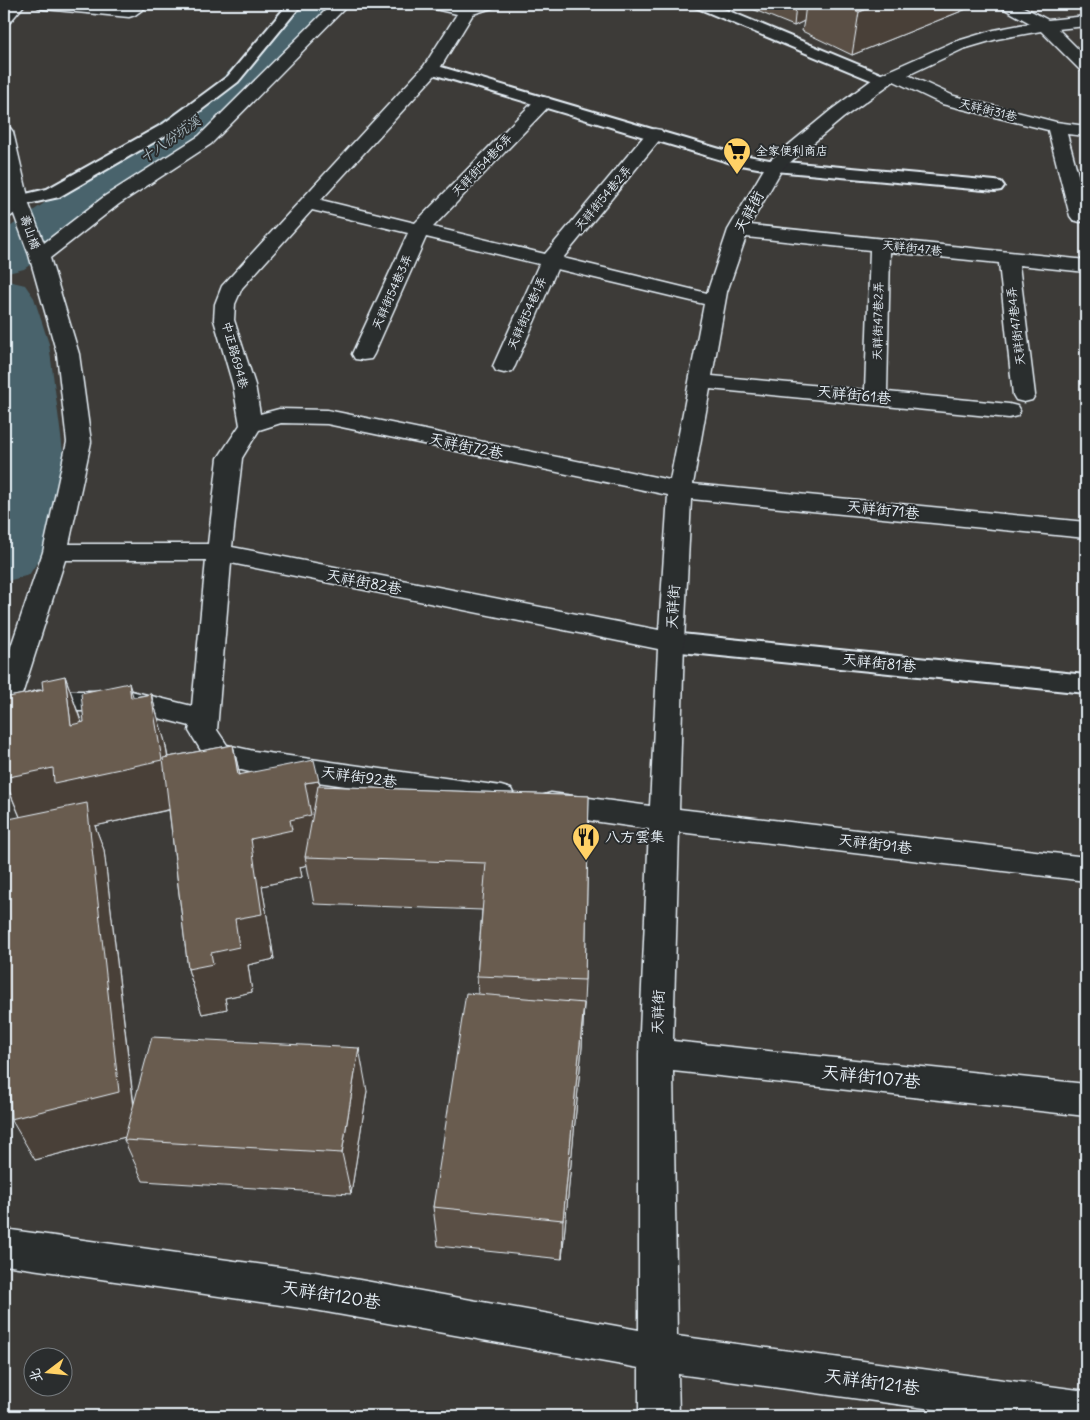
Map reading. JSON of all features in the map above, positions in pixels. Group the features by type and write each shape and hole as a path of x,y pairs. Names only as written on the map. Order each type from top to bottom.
{"street":[{"path":"4,19 17,4"},
{"path":"44,4 129,12 142,4"},
{"path":"39,256 112,200 205,140 341,4"},
{"path":"216,152 360,4"},
{"path":"432,4 467,11 489,4"},
{"path":"1007,4 1045,25 1086,66"},
{"name":"中正路694巷","path":"251,425 244,385 224,320 225,304 232,286 432,69 467,11"},
{"name":"天祥街","path":"659,1416 656,1054 671,642 680,490 699,381 716,301 738,230 775,166 837,114 888,77 956,46 994,34 1045,25 1086,21"},
{"name":"天祥街31巷","path":"888,77 948,100 1056,128 1086,131"},
{"name":"天祥街54巷6弄","path":"420,229 544,102"},
{"path":"1056,128 1080,216"},
{"name":"壽山橋","path":"4,132 15,208 39,256 68,354 79,442 55,552 5,709"},
{"name":"天祥街54巷2弄","path":"550,261 655,134"},
{"path":"308,203 716,301"},
{"name":"天祥街54巷3弄","path":"363,354 420,229"},
{"name":"天祥街47巷","path":"738,230 1086,266"},
{"name":"天祥街47巷2弄","path":"876,398 880,244"},
{"name":"天祥街47巷4弄","path":"1008,258 1016,403"},
{"name":"天祥街54巷1弄","path":"504,366 550,261"},
{"name":"天祥街61巷","path":"699,381 876,398 1016,403"},
{"name":"天祥街72巷","path":"251,425 279,416 326,417 680,490"},
{"path":"5,709 131,701 205,720 219,552 230,458 251,425"},
{"name":"天祥街71巷","path":"680,490 1086,530"},
{"name":"天祥街82巷","path":"55,552 219,552 671,642"},
{"name":"天祥街92巷","path":"205,720 203,731 218,754 254,762 664,819"},
{"name":"天祥街91巷","path":"664,819 1086,869"},
{"name":"天祥街107巷","path":"656,1054 1086,1100"},
{"name":"天祥街120巷","path":"4,1247 315,1291 657,1352"},
{"name":"天祥街121巷","path":"657,1352 1086,1411"}],"lane":[{"path":"15,208 53,193 169,127 233,79 295,4"},
{"path":"700,4 888,77"},
{"path":"432,69 735,159 775,166 995,186"},
{"name":"天祥街81巷","path":"671,642 1086,684"}],"building":[{"path":"841,4 880,4 859,12"},
{"path":"65,676 71,725 84,722 81,693 129,683 131,698 151,694 162,760 54,783 53,768 4,778 4,698 43,690 42,681"},
{"path":"233,745 238,775 314,760 319,781 305,783 311,815 290,820 292,830 251,839 262,914 235,919 239,947 211,953 213,964 188,969 163,758"},
{"path":"318,786 589,796 585,980 477,976 486,863 305,857"},
{"path":"87,803 119,1092 11,1119 4,985 4,820"},
{"path":"466,993 584,1003 563,1220 433,1207"},
{"path":"152,1037 359,1048 342,1153 124,1140"}],"waterway":[{"name":"十八份坑溪","path":"4,257 84,202 233,94 320,4"},
{"name":"十八份坑溪","path":"4,298 18,344 31,467 4,558"}],"place":[{"name":"全家便利商店","path":"737,175"},
{"name":"八方雲集","path":"586,861"}]}
